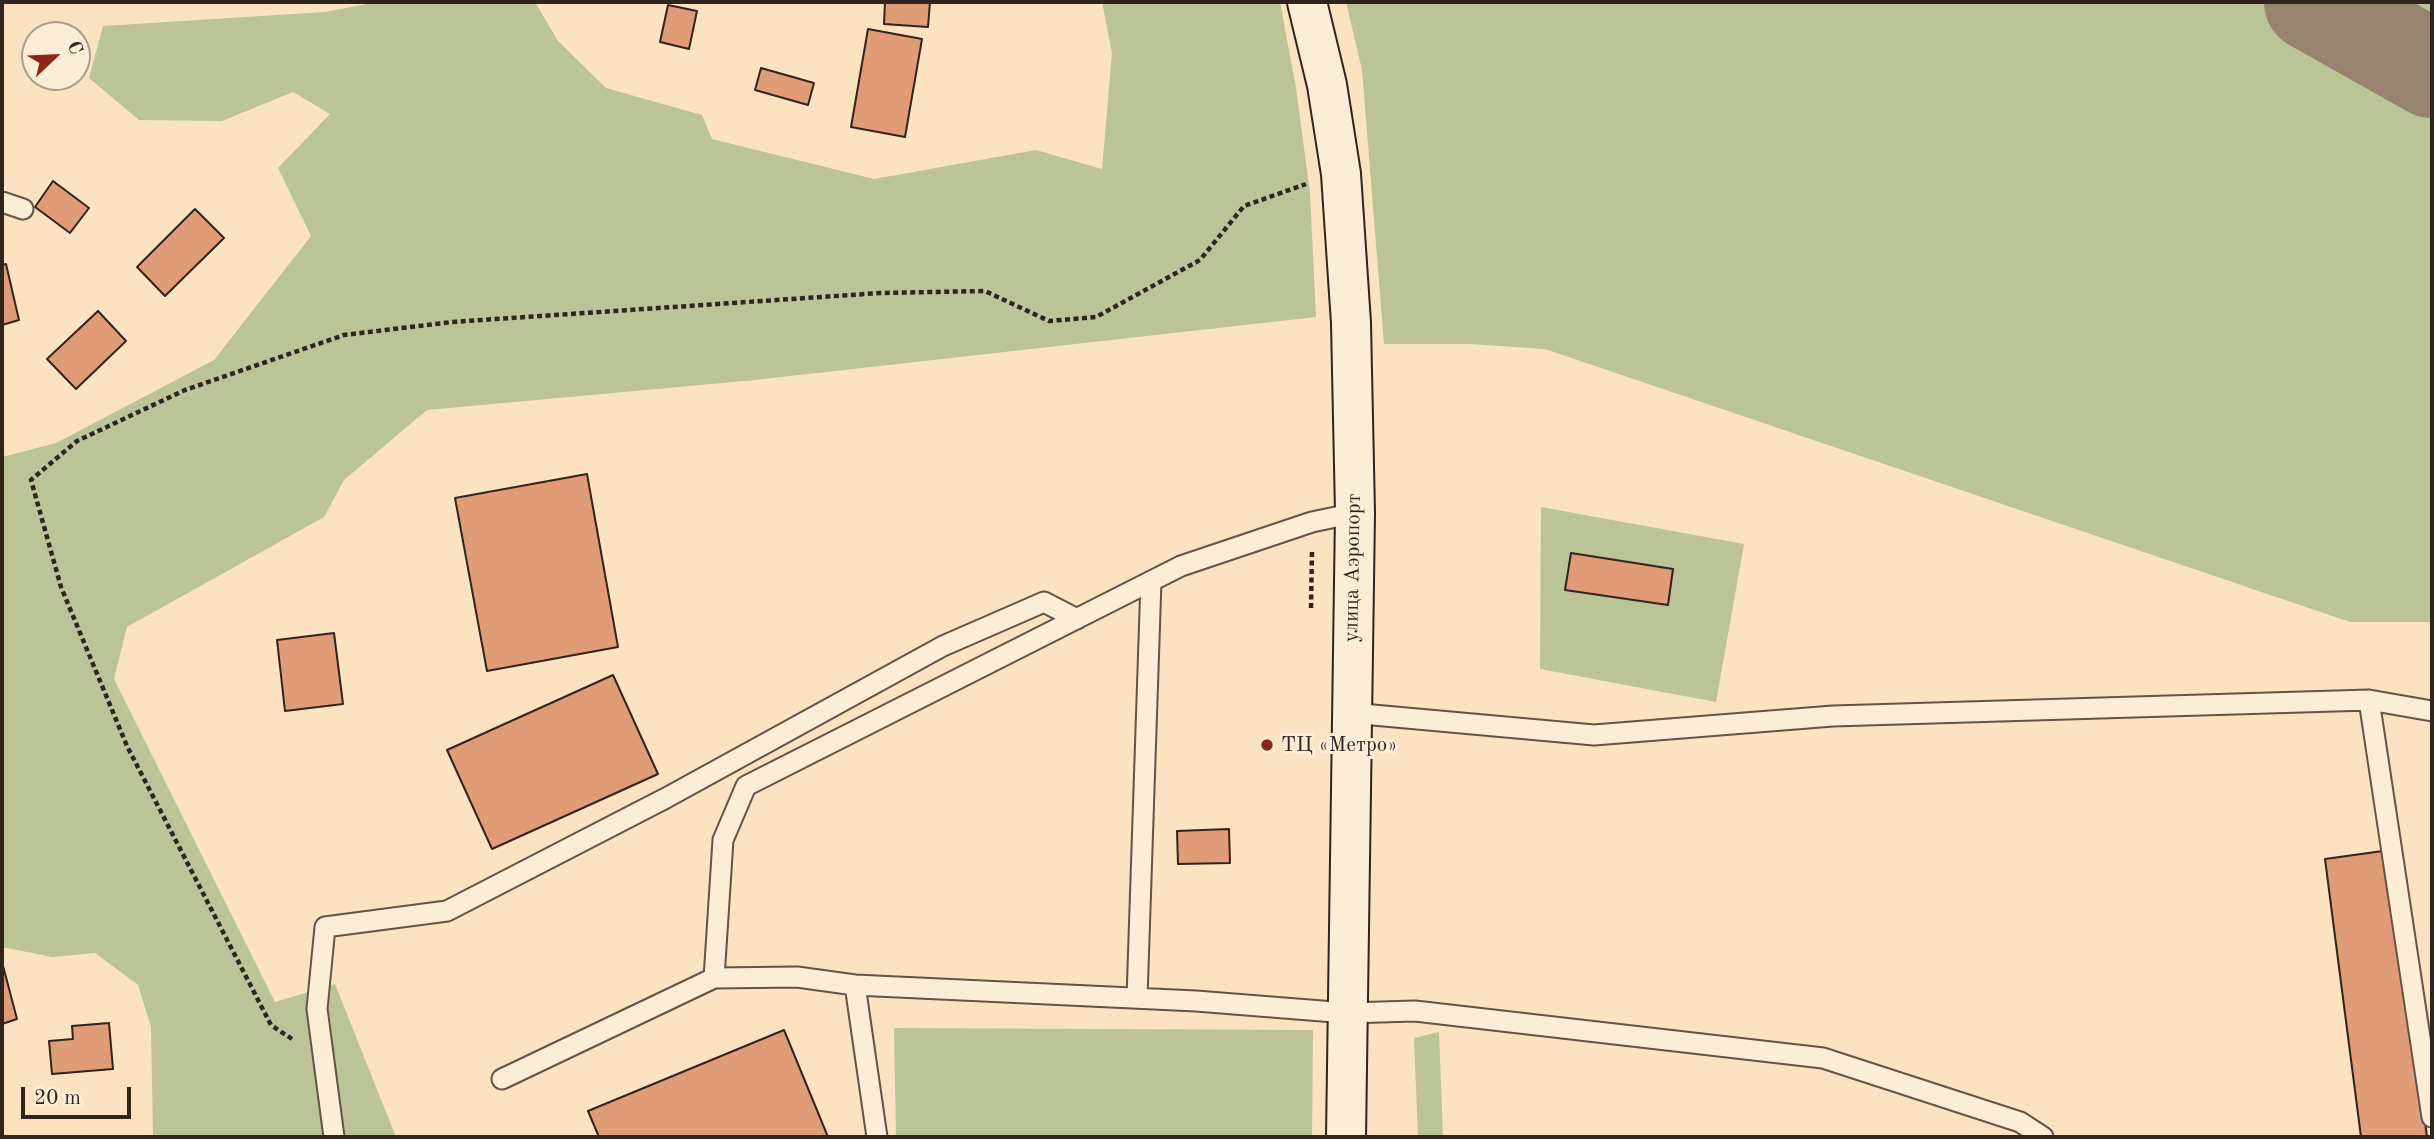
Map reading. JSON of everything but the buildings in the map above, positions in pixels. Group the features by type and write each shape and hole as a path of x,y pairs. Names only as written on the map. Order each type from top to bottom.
{"main road":[{"name":"улица Аэропорт","path":"1307,2 1327,85 1341,174 1351,323 1355,513 1346,1137"}],"lane":[{"path":"2,202 23,209"},
{"path":"714,978 723,840 746,786 1181,566 1312,522 1355,513"},
{"path":"1137,998 1151,581"},
{"path":"334,1137 317,1009 325,927 447,911 666,798 943,646 1044,602 1077,619"},
{"path":"2370,700 2432,1117"},
{"path":"1351,713 1594,736 1833,716 2370,700 2432,711"},
{"path":"502,1079 714,978 797,977 855,985 1137,998 1348,1013 1415,1011 1823,1058 2020,1122 2043,1137"},
{"path":"855,985 877,1137"}],"path":[{"path":"324,1061 271,1025 127,746 61,587 31,480 77,441 185,390 344,335 452,322 880,293 985,291 1049,321 1096,317 1200,260 1244,206 1341,174"},
{"path":"1311,608 1312,522"}],"green space":[{"path":"377,2 535,2 558,41 606,88 702,115 712,139 874,179 1036,150 1102,169 1112,53 1102,2 1280,2 1296,88 1310,193 1316,317 755,380 427,410 344,480 324,517 127,627 114,679 275,1002 335,984 396,1137 153,1137 151,1027 138,985 95,953 52,957 2,947 2,457 56,443 214,360 311,236 278,168 330,114 293,92 222,121 139,120 91,80 103,26 325,12"},
{"path":"1346,2 2432,2 2432,622 2350,622 1545,349 1470,344 1384,344 1362,70"},
{"path":"1541,507 1744,544 1716,702 1540,669"},
{"path":"894,1028 1313,1030 1312,1137 896,1137"},
{"path":"1439,1032 1443,1137 1418,1137 1414,1038"}],"taxiway":[{"path":"2313,2 2432,69"}],"place":[{"name":"ТЦ «Метро»","path":"1267,745"}]}
